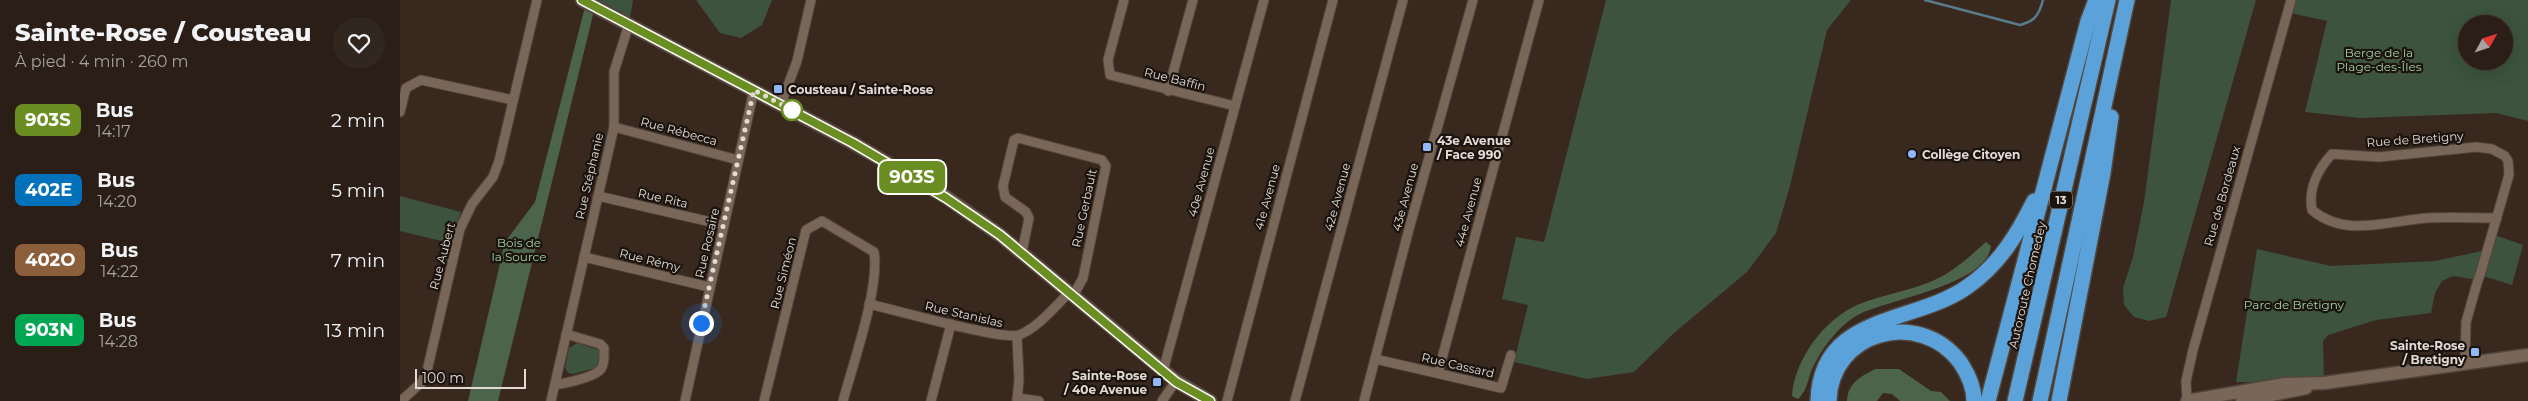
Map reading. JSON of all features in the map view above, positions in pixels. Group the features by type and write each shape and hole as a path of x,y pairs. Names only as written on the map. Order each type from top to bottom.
{"highway":[{"path":"1988,401 2088,21 2096,0"},
{"name":"Autoroute Chomedey","path":"2015,401 2108,0"},
{"path":"2061,396 2103,173 2126,2"},
{"name":"13","path":"2040,401 2126,2"},
{"path":"1818,401 1821,380 1827,364 1836,350 1850,336 1871,325 1926,308 1951,297 1974,282 1994,264 2015,238 2047,175"},
{"path":"1829,401 1832,383 1837,370 1854,349 1879,335 1902,331 1933,340 1953,354 1971,382 1974,401"}],"street":[{"name":"Rue Aubert","path":"401,401 422,382 427,371 460,229 472,204 492,178 499,161 537,0"},
{"path":"582,0 781,104 883,160 946,198 1022,252 1176,382 1210,401"},
{"path":"781,104 797,61 811,0"},
{"name":"Rue Baffin","path":"1124,0 1108,60 1110,74 1235,106"},
{"path":"1168,90 1193,0"},
{"name":"40e Avenue","path":"1163,371 1264,0"},
{"name":"41e Avenue","path":"1227,401 1333,0"},
{"name":"42e Avenue","path":"1295,401 1403,0"},
{"name":"43e Avenue","path":"1364,401 1473,0"},
{"name":"44e Avenue","path":"1438,373 1539,0"},
{"name":"Rue de Bordeaux","path":"2187,401 2186,381 2192,350 2291,0"},
{"name":"Rue Stéphanie","path":"551,401 614,126 614,72 629,24"},
{"path":"400,112 406,88 421,80 513,100"},
{"name":"Rue Rosaire","path":"685,401 754,90"},
{"name":"Rue Rébecca","path":"614,126 738,160"},
{"name":"Rue Gerbault","path":"1022,252 1029,218 1026,212 1005,197 1003,186 1014,140 1018,138 1102,160 1106,166 1083,278 1071,294"},
{"name":"Rue de Bretigny","path":"2465,364 2466,322 2497,218 2509,175 2508,161 2505,156 2492,149 2484,148 2379,157 2332,154 2320,168 2310,199 2312,210 2325,221 2351,225 2379,225 2426,218 2497,218"},
{"name":"Rue Rita","path":"598,196 724,225"},
{"name":"Rue Siméon","path":"764,401 806,230 822,221 874,252 876,264 869,304 843,401"},
{"name":"Rue Rémy","path":"584,256 709,287"},
{"name":"Rue Stanislas","path":"869,304 1005,336 1017,336 1032,328 1071,294"},
{"path":"931,401 951,324"},
{"path":"555,385 574,382 599,371 603,366 604,348 600,344 566,334"},
{"path":"1017,336 1020,379 1017,399 1039,401"},
{"name":"Rue Cassard","path":"1375,359 1501,388 1511,355"},
{"path":"2187,401 2285,384 2324,383 2528,355"},
{"path":"1162,401 1176,382"},
{"path":"2242,401 2282,394 2324,383"}],"green space":[{"path":"597,0 633,0 629,24 596,6"},
{"path":"696,0 772,0 762,25 741,38 720,33"},
{"path":"1606,0 1851,0 1827,30 1790,186 1776,233 1747,272 1674,333 1634,372 1587,379 1514,362 1528,305 1502,299 1516,237 1544,242"},
{"path":"2171,0 2256,0 2166,317 2149,321 2134,317 2124,305 2123,288 2133,257 2144,202"},
{"name":"Berge de la Plage-des-Îles","path":"2290,0 2528,0 2528,121 2496,113 2360,118 2305,112 2327,21 2286,12"},
{"name":"Bois de la Source","path":"586,3 595,7 498,401 468,401 505,242 535,202"},
{"path":"400,196 461,212 450,243 400,231"},
{"name":"Parc de Brétigny","path":"2492,234 2523,245 2512,285 2480,275 2478,280 2453,276 2442,281 2435,293 2431,313 2376,320 2328,335 2323,341 2324,383 2236,382 2257,249 2331,266 2435,261 2487,250"},
{"path":"1986,242 1991,246 1985,260 1972,271 1933,290 1870,310 1849,321 1837,332 1822,351 1812,369 1806,387 1798,399 1792,396 1797,372 1809,348 1836,318 1864,302 1920,286 1946,274 1960,265"},
{"path":"577,343 599,350 599,362 595,368 573,374 568,373 565,368 569,348"},
{"path":"1875,369 1899,369 1931,391 1941,392 1950,401 1900,401 1892,394 1883,393 1877,401 1847,401 1852,385"}],"waterway":[{"path":"1925,0 2020,25 2036,17 2043,0"}],"bus line":[{"name":"903S","path":"582,0 853,143 946,198 1022,252 1176,382 1210,401"}],"place":[{"name":"Cousteau / Sainte-Rose","path":"778,89"},
{"name":"43e Avenue / Face 990","path":"1427,147"},
{"name":"Collège Citoyen","path":"1912,154"},
{"name":"Sainte-Rose / Bretigny","path":"2475,352"},
{"name":"Sainte-Rose / 40e Avenue","path":"1157,382"}],"route":[{"path":"701,323 754,90 796,112 792,110"}]}
